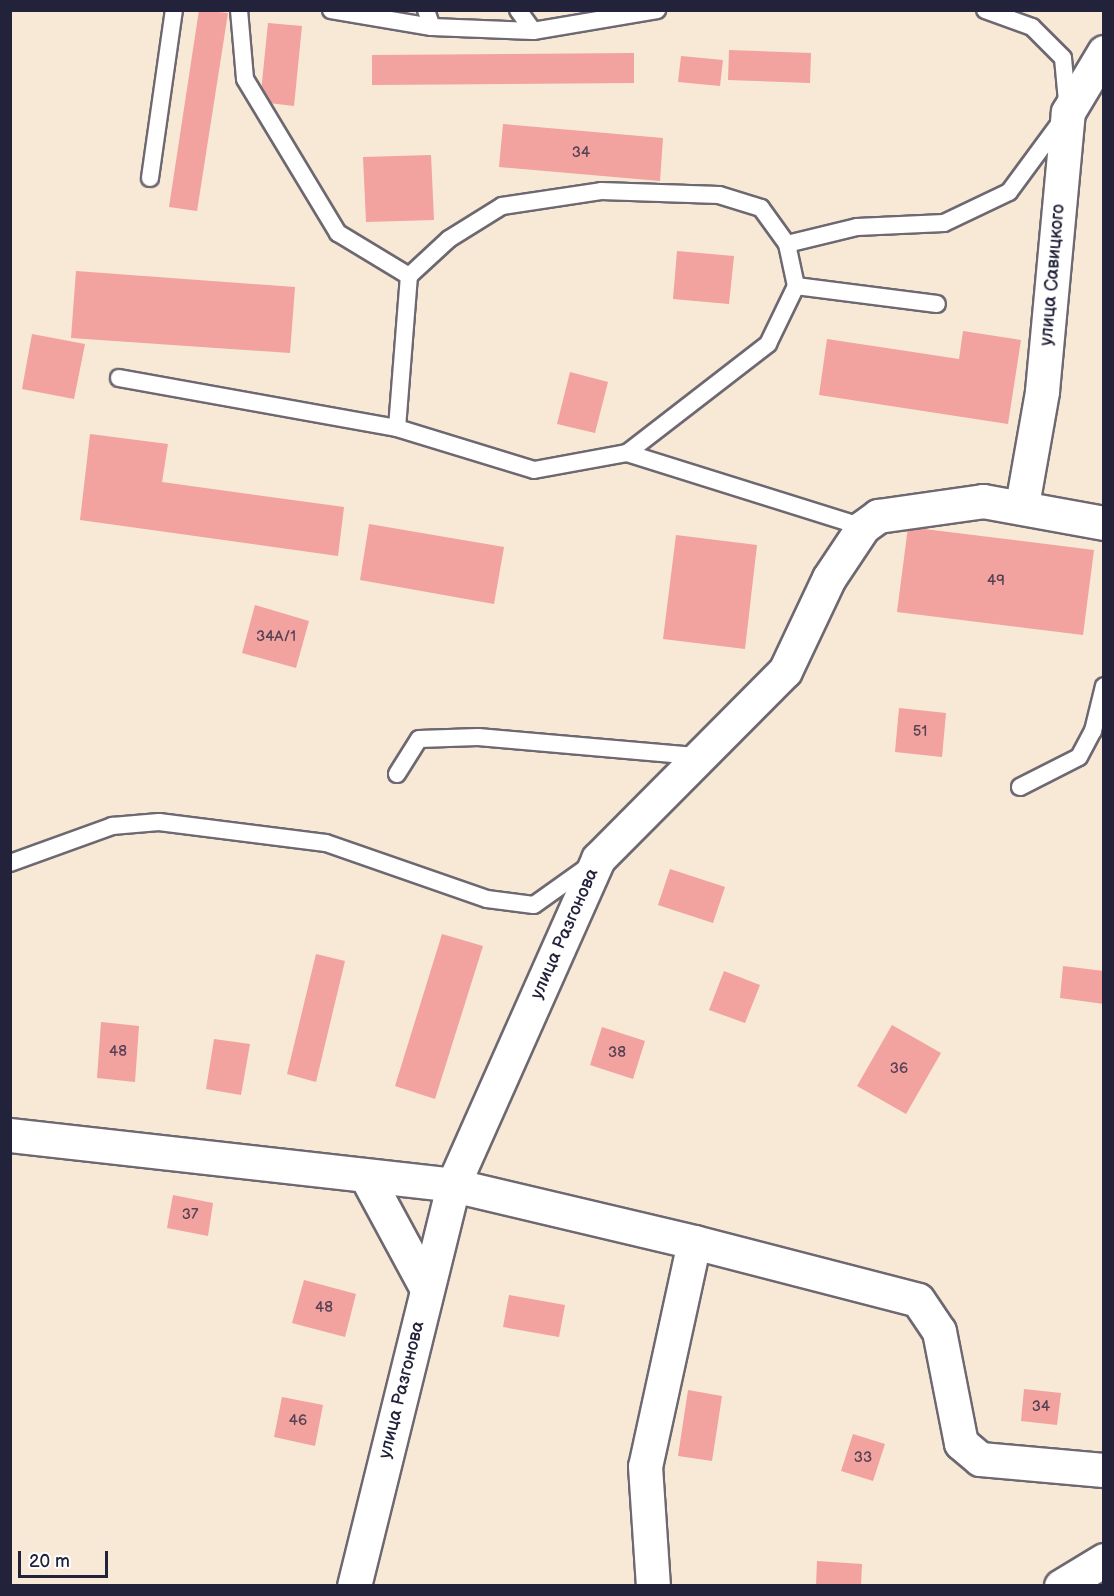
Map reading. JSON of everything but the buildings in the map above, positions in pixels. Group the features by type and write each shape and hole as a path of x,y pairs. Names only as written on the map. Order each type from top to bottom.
{"street":[{"name":"улица Савицкого","path":"1022,506 1042,391 1068,112 1104,52"},
{"path":"1068,112 1104,93"},
{"path":"863,526 878,516 962,504 1022,506 1104,523"},
{"name":"улица Разгонова","path":"354,1586 453,1185 598,859 695,756 785,671 829,578 863,526"},
{"path":"10,1135 453,1185 694,1242 918,1300 939,1331 961,1443 980,1459 1104,1470"},
{"path":"366,1176 427,1289"},
{"path":"653,1586 645,1466 694,1242"},
{"path":"1061,1586 1104,1560"}],"lane":[{"path":"150,178 174,10"},
{"path":"239,10 245,79 338,233 409,276"},
{"path":"426,10 432,27"},
{"path":"518,10 533,31"},
{"path":"335,11 432,27 533,31 657,10"},
{"path":"786,244 857,227 944,223 1009,192 1068,112 1063,58 1032,27 985,10"},
{"path":"118,378 396,428 534,470 627,453 768,344 796,286 786,244 761,208 719,195 601,191 502,206 449,239 409,276 396,428"},
{"path":"796,286 937,304"},
{"path":"627,453 863,526"},
{"path":"1020,787 1079,757 1093,731 1104,686"},
{"path":"397,774 419,739 478,737 695,756"},
{"path":"10,862 112,826 159,822 326,843 487,899 534,904 598,859"}]}
